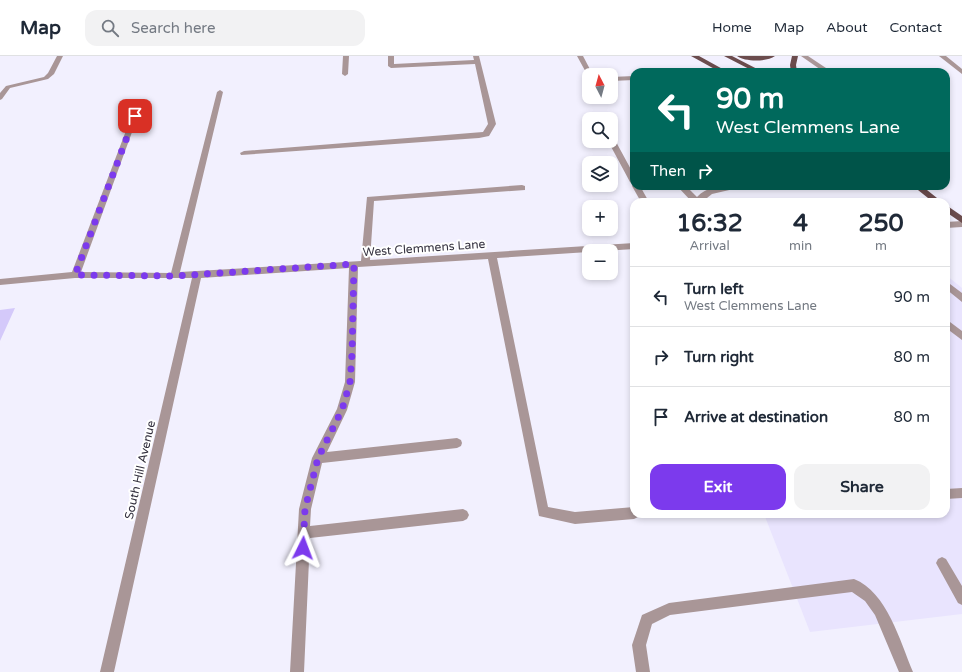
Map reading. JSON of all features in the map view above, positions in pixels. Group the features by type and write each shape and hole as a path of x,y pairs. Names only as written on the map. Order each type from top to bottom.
{"main road":[{"path":"694,56 713,68"},
{"path":"727,56 752,68"},
{"path":"740,56 756,58 772,56"},
{"path":"793,68 795,56"},
{"path":"922,190 933,198"},
{"path":"950,211 962,220"}],"street":[{"path":"0,98 8,87 46,78 51,74 60,56"},
{"path":"344,74 346,56"},
{"path":"244,153 479,136 486,134 492,124 476,59 391,66 391,56"},
{"path":"580,56 586,68"},
{"path":"804,56 823,68"},
{"path":"942,56 962,72"},
{"path":"618,79 630,78"},
{"path":"175,276 220,92"},
{"path":"75,275 140,102"},
{"path":"615,148 630,175"},
{"path":"297,672 305,509 318,458 342,410 350,382 359,264 370,199 522,188"},
{"path":"685,190 694,198"},
{"path":"700,198 708,192 717,190"},
{"path":"950,225 962,224"},
{"name":"West Clemmens Lane","path":"0,282 75,275 175,276 630,246"},
{"path":"492,255 543,512 575,518 630,513"},
{"name":"South Hill Avenue","path":"107,672 197,274"},
{"path":"950,288 962,298"},
{"path":"950,326 962,336"},
{"path":"318,458 457,443"},
{"path":"950,494 962,492"},
{"path":"304,533 463,516"},
{"path":"942,563 962,599"},
{"path":"644,672 639,645 647,620 669,609 854,585 869,597 880,610 906,672"}],"shaded area":[{"path":"950,278 962,288 962,614 810,632 766,518 950,518"},
{"path":"15,308 0,341 0,310"}],"route":[{"path":"135,116 75,275 175,276 354,264 350,382 342,410 318,458 305,509 303,548"}]}
